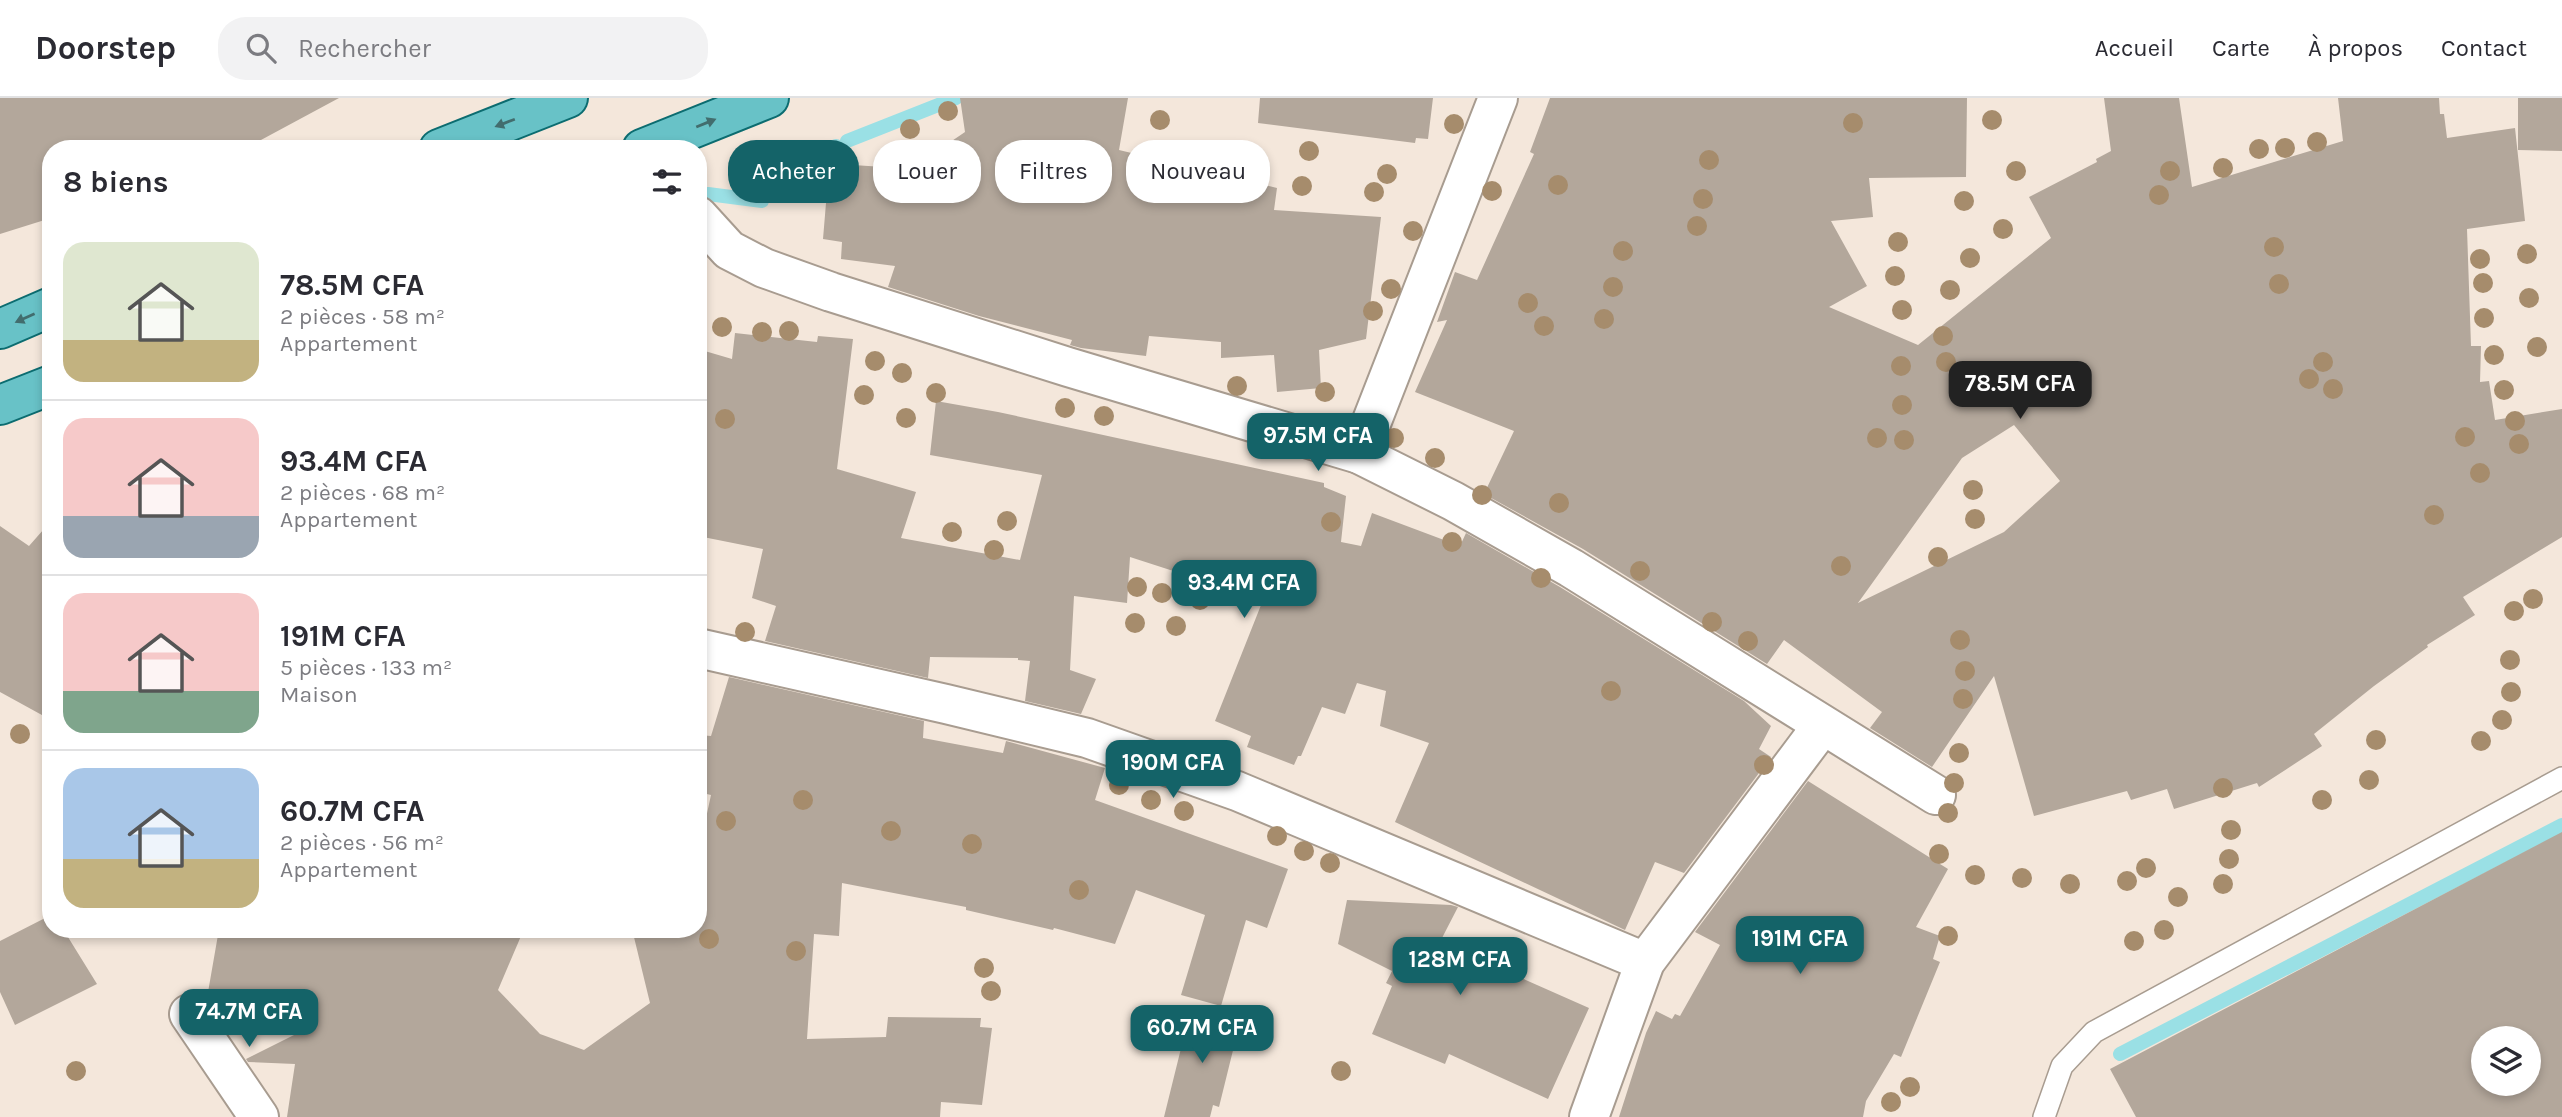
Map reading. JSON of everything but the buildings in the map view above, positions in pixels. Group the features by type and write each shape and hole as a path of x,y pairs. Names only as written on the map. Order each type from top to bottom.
{"main road":[{"path":"462,140 568,98"},
{"path":"670,140 769,98"},
{"path":"0,329 42,311"},
{"path":"0,405 42,389"}],"street":[{"path":"1359,454 1498,98"},
{"path":"707,226 729,250 764,268 1068,367 1359,454 1453,501 1570,568 1936,795"},
{"path":"707,650 1087,738 1237,791 1645,962"},
{"path":"1588,1117 1645,962 1822,726"},
{"path":"189,1014 259,1117"}],"lane":[{"path":"2044,1117 2062,1066 2094,1032 2562,778"}],"waterway":[{"path":"850,140 956,98"},
{"path":"707,194 728,197"},
{"path":"2120,1054 2562,825"}]}
